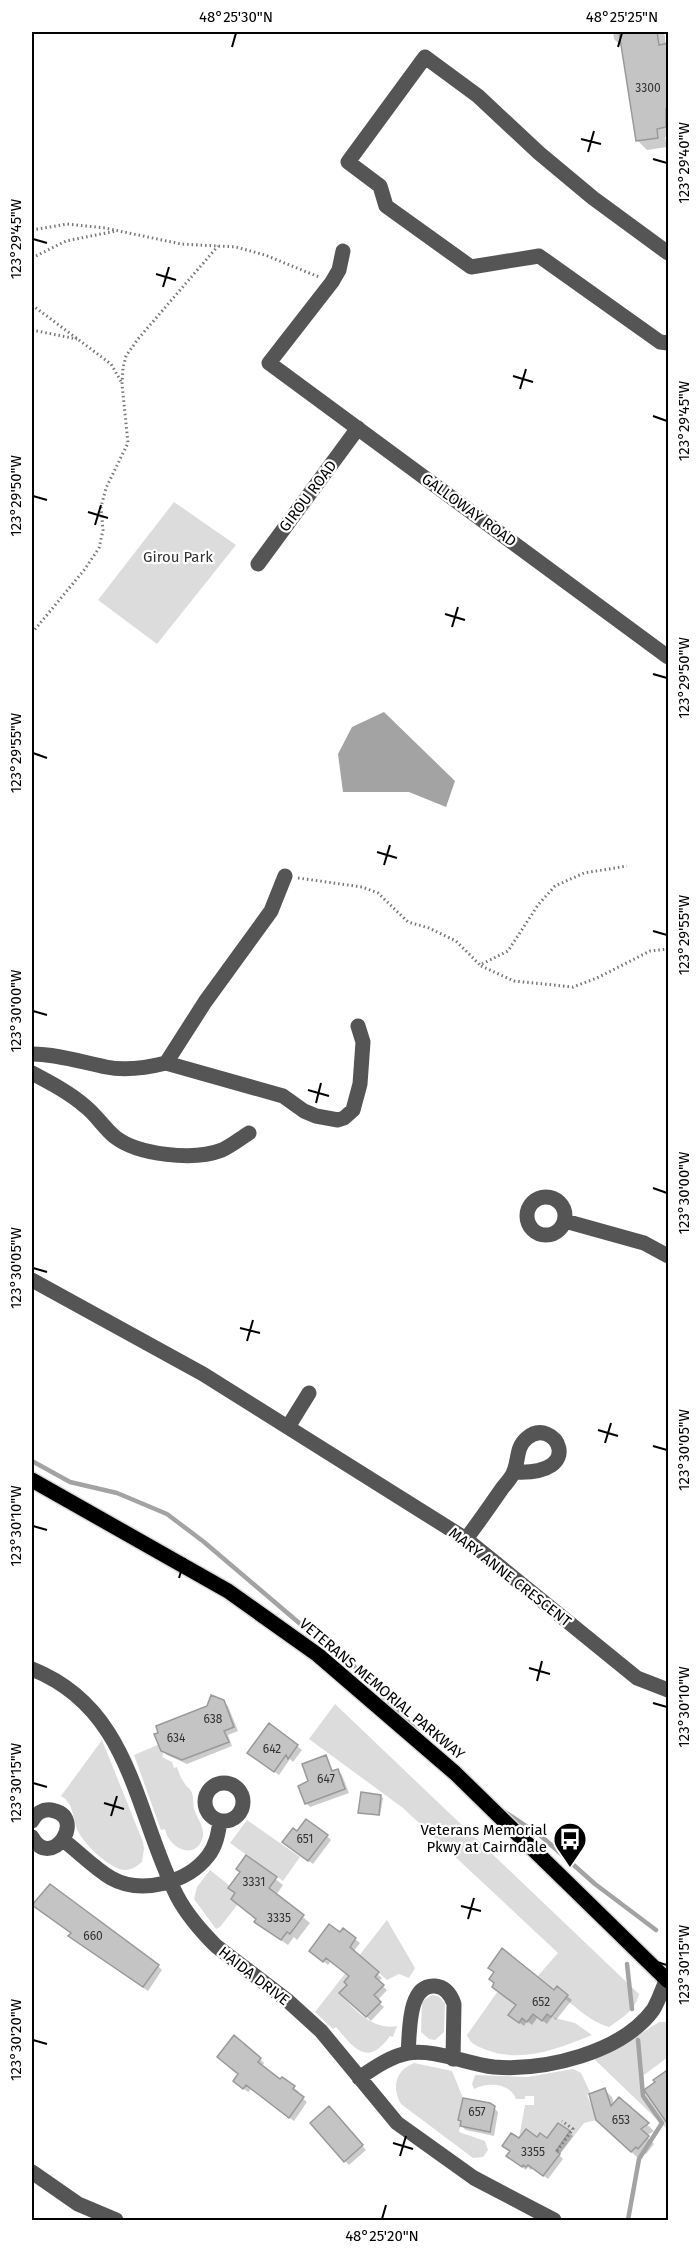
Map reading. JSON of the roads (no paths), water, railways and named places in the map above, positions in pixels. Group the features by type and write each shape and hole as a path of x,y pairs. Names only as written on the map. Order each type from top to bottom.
{"main road":[{"name":"VETERANS MEMORIAL PARKWAY","path":"32,1480 228,1591 318,1655 456,1773 668,1979"}],"street":[{"path":"669,253 593,198 539,153 478,96 425,57 348,162 380,186 386,206 471,267 539,256 660,342 669,343"},
{"name":"GALLOWAY ROAD","path":"343,251 339,270 332,282 269,363 669,657"},
{"name":"GIROU ROAD","path":"258,564 358,428"},
{"path":"166,1063 205,1002 271,911 285,876"},
{"path":"32,1054 54,1055 121,1069 151,1067 166,1063 283,1096 304,1111 338,1120 353,1110 360,1084 363,1042 358,1026"},
{"path":"32,1073 69,1094 86,1107 115,1137 138,1148 174,1155 207,1153 222,1150 249,1133"},
{"path":"566,1221 644,1243 669,1256"},
{"name":"MARY ANNE CRESCENT","path":"32,1280 203,1374 466,1539 637,1678 669,1690"},
{"path":"288,1427 309,1392"},
{"path":"466,1539 514,1472"},
{"name":"HAIDA DRIVE","path":"32,1669 71,1690 92,1709 107,1728 122,1753 171,1882 188,1913 206,1936 304,2016 334,2046 398,2122 474,2178 554,2220"},
{"path":"32,1821 40,1812 48,1810 56,1811 63,1816 67,1824 67,1833 57,1846 49,1848 40,1846 32,1837"},
{"path":"63,1840 111,1878 137,1886 171,1882 202,1863 217,1842 220,1822"},
{"path":"359,2078 383,2063 408,2053 421,2053 497,2067 518,2067 573,2059 598,2050 623,2037 653,2009 668,1979"},
{"path":"408,2053 413,2003 416,1995 422,1989 438,1986 446,1990 454,2004 453,2059"},
{"path":"32,2172 78,2204 116,2220"}],"waterway":[{"path":"32,1461 70,1482 117,1493 167,1514 354,1666 417,1731"},
{"path":"502,1810 541,1836 595,1884 656,1930"},
{"path":"627,1964 632,2009"},
{"path":"628,2220 639,2159 662,2123 643,2096 638,2040"}],"place":[{"name":"Veterans Memorial Pkwy at Cairndale","path":"570,1868"}],"park label":[{"name":"Girou Park","path":"178,557"}]}
